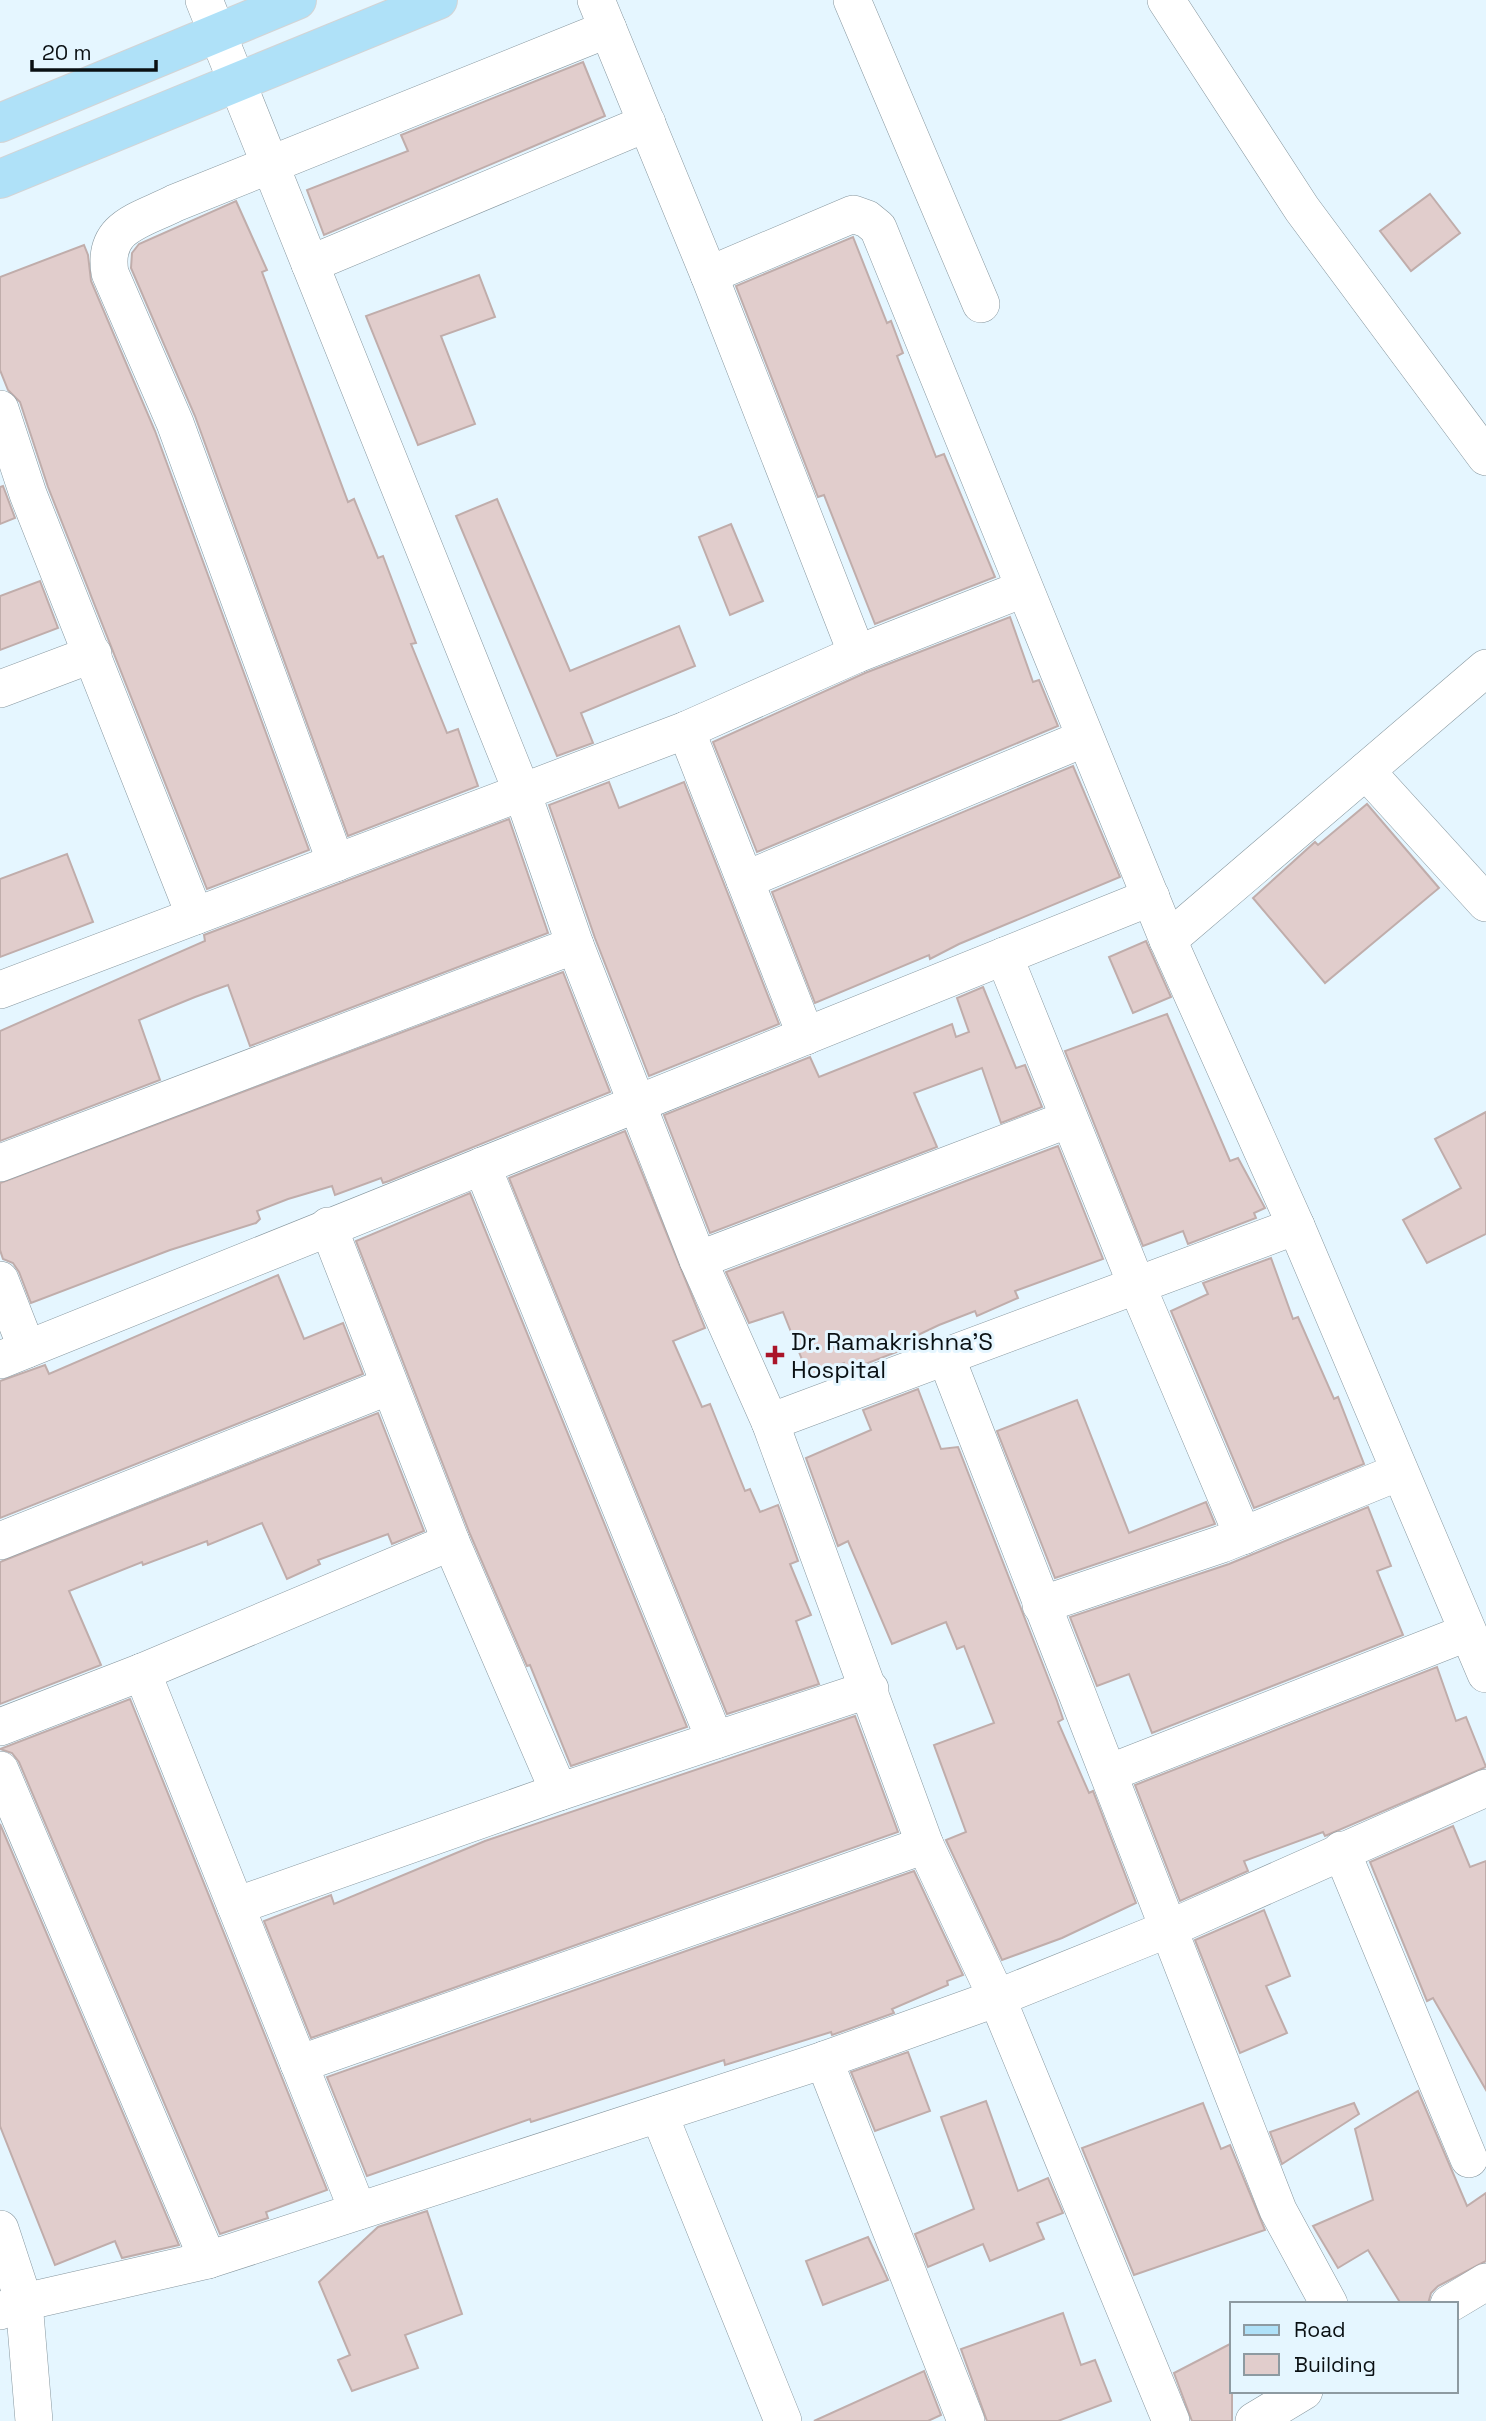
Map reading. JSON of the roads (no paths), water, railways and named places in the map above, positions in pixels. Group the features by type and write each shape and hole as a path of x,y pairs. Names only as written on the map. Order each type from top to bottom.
{"main road":[{"path":"0,123 210,17 297,0"},
{"path":"0,179 438,0"}],"street":[{"path":"852,0 981,304"},
{"path":"1166,0 1302,209 1486,457"},
{"path":"336,863 175,423 110,273 107,253 117,232 175,203 270,166 602,14 709,275 857,654"},
{"path":"210,17 522,792 575,945 698,1261 770,1422 925,1845 997,1998 1171,2421"},
{"path":"310,264 647,123"},
{"path":"709,275 853,214 867,219 878,228 1168,940 1296,1226 1466,1633 1486,1674"},
{"path":"0,409 14,500 93,654 195,916"},
{"path":"0,990 686,730 857,654 1023,589"},
{"path":"0,689 93,654"},
{"path":"1168,940 1486,668"},
{"path":"686,730 806,1036"},
{"path":"745,880 1085,738"},
{"path":"1366,771 1486,903"},
{"path":"0,1280 14,1354 1151,897"},
{"path":"0,1163 575,945"},
{"path":"1004,956 1137,1286 1243,1536"},
{"path":"698,1261 1069,1119"},
{"path":"482,1166 715,1740"},
{"path":"328,1226 388,1386 451,1542 559,1792"},
{"path":"770,1422 1296,1226"},
{"path":"946,1357 1278,2210 1328,2302"},
{"path":"0,1541 388,1386"},
{"path":"1041,1605 1243,1536 1399,1472"},
{"path":"0,1727 142,1672 451,1542"},
{"path":"1109,1773 1466,1633"},
{"path":"142,1672 358,2211"},
{"path":"236,1906 559,1792 870,1689"},
{"path":"0,1770 208,2260"},
{"path":"12,2307 208,2260 824,2060 997,1998 1168,1929 1486,1788"},
{"path":"299,2064 925,1845"},
{"path":"1341,1850 1469,2159"},
{"path":"824,2060 966,2421"},
{"path":"659,2114 783,2421"},
{"path":"0,2230 34,2421"},
{"path":"1452,2302 1486,2283"},
{"path":"1254,2421 1301,2393"}],"place":[{"name":"Dr. Ramakrishna'S Hospital","path":"775,1355"}]}
